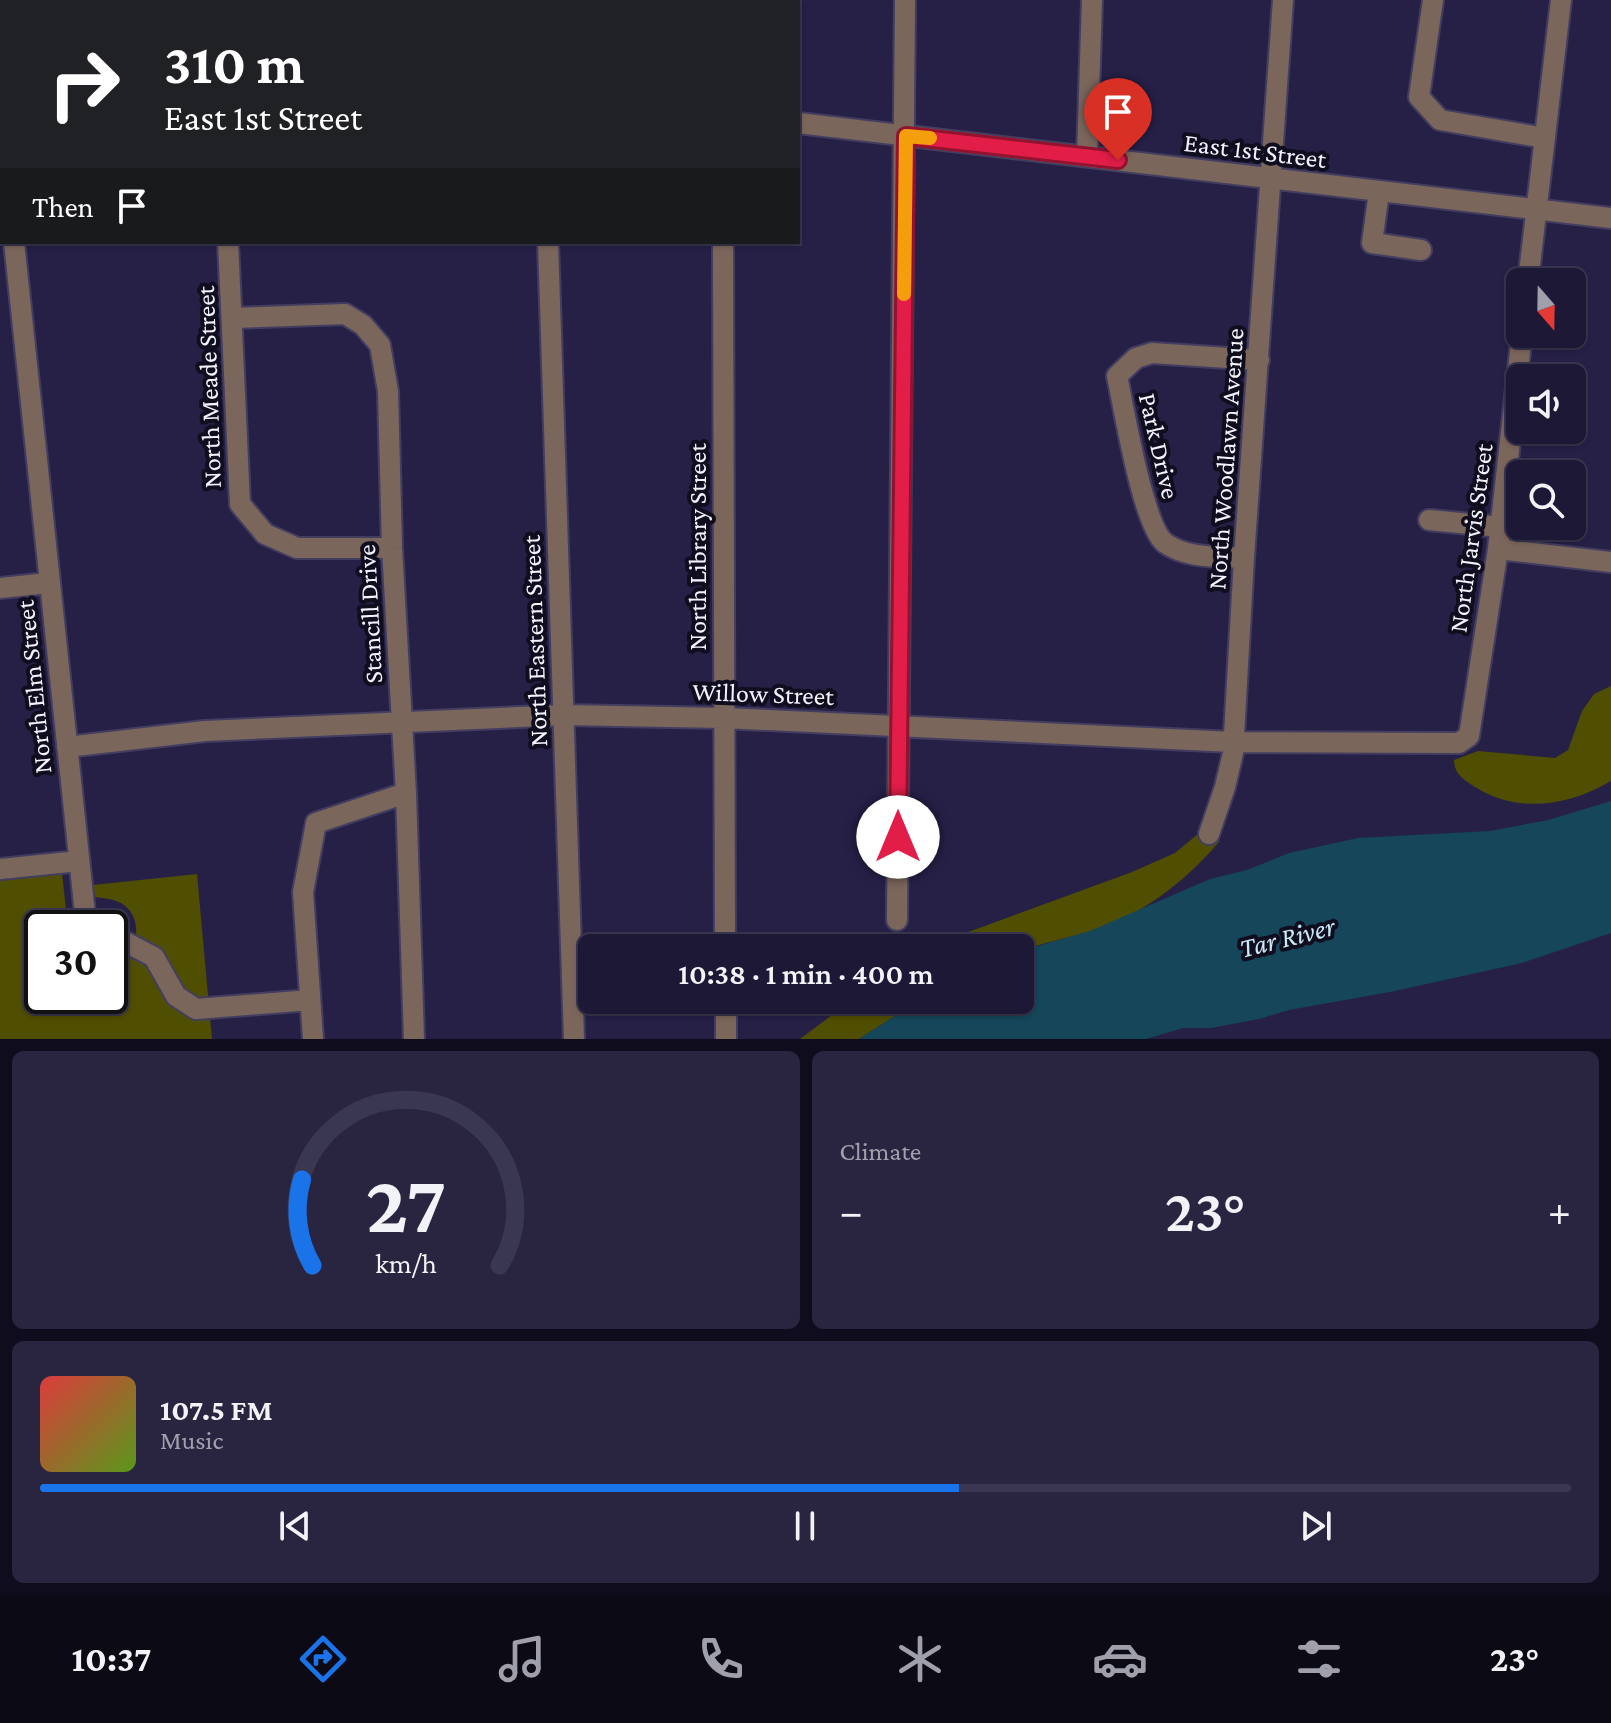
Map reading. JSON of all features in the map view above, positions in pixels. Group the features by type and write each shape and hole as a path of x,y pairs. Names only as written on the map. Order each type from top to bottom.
{"street":[{"path":"897,920 905,0"},
{"path":"1087,156 1092,0"},
{"name":"North Woodlawn Avenue","path":"1209,834 1225,787 1233,742 1283,0"},
{"path":"1433,0 1419,97 1440,120 1545,138"},
{"path":"1530,268 1561,0"},
{"name":"East 1st Street","path":"800,123 1611,218"},
{"path":"1379,192 1372,243 1421,250"},
{"name":"North Elm Street","path":"14,244 85,910"},
{"name":"North Meade Street","path":"228,244 240,504 265,534 297,548 392,548"},
{"name":"North Eastern Street","path":"548,244 574,1039"},
{"name":"North Library Street","path":"723,244 725,934"},
{"name":"Stancill Drive","path":"233,318 345,314 363,325 380,345 388,391 414,1039"},
{"name":"North Jarvis Street","path":"1459,743 1469,736 1501,527 1520,348"},
{"name":"Park Drive","path":"1244,558 1186,553 1163,541 1151,522 1145,501 1117,376 1136,358 1152,353 1259,360"},
{"path":"1429,520 1501,527"},
{"path":"1498,549 1611,562"},
{"path":"0,588 48,583"},
{"name":"Willow Street","path":"67,747 205,731 564,715 724,718 1233,742 1459,743"},
{"path":"313,1039 303,892 316,823 406,793"},
{"path":"0,869 79,861"},
{"path":"128,943 154,957 176,996 196,1009 310,1000"},
{"path":"726,1014 726,1039"}],"shaded area":[{"path":"1611,686 1611,781 1595,790 1561,801 1526,804 1491,796 1458,773 1454,760 1478,751 1555,758 1568,750 1582,711 1594,694"},
{"path":"1198,834 1220,841 1160,897 1106,926 1034,947 1034,934 963,934 1132,872 1175,853"},
{"path":"62,873 66,910 24,910 24,1014 128,1014 128,952 135,937 134,918 121,903 95,897 93,885 197,874 212,1039 0,1039 0,881"},
{"path":"833,1014 898,1014 859,1039 800,1039"}],"water":[{"name":"Tar River","path":"1611,801 1611,933 1522,963 1289,1010 1259,1019 1211,1028 1183,1028 1146,1039 859,1039 898,1014 1034,1014 1034,947 1090,931 1210,879 1247,870 1289,853 1358,838 1490,831 1548,820"}],"slow traffic":[{"path":"904,294 906,136 930,138"}],"route":[{"path":"898,837 906,136 1118,160"}]}
